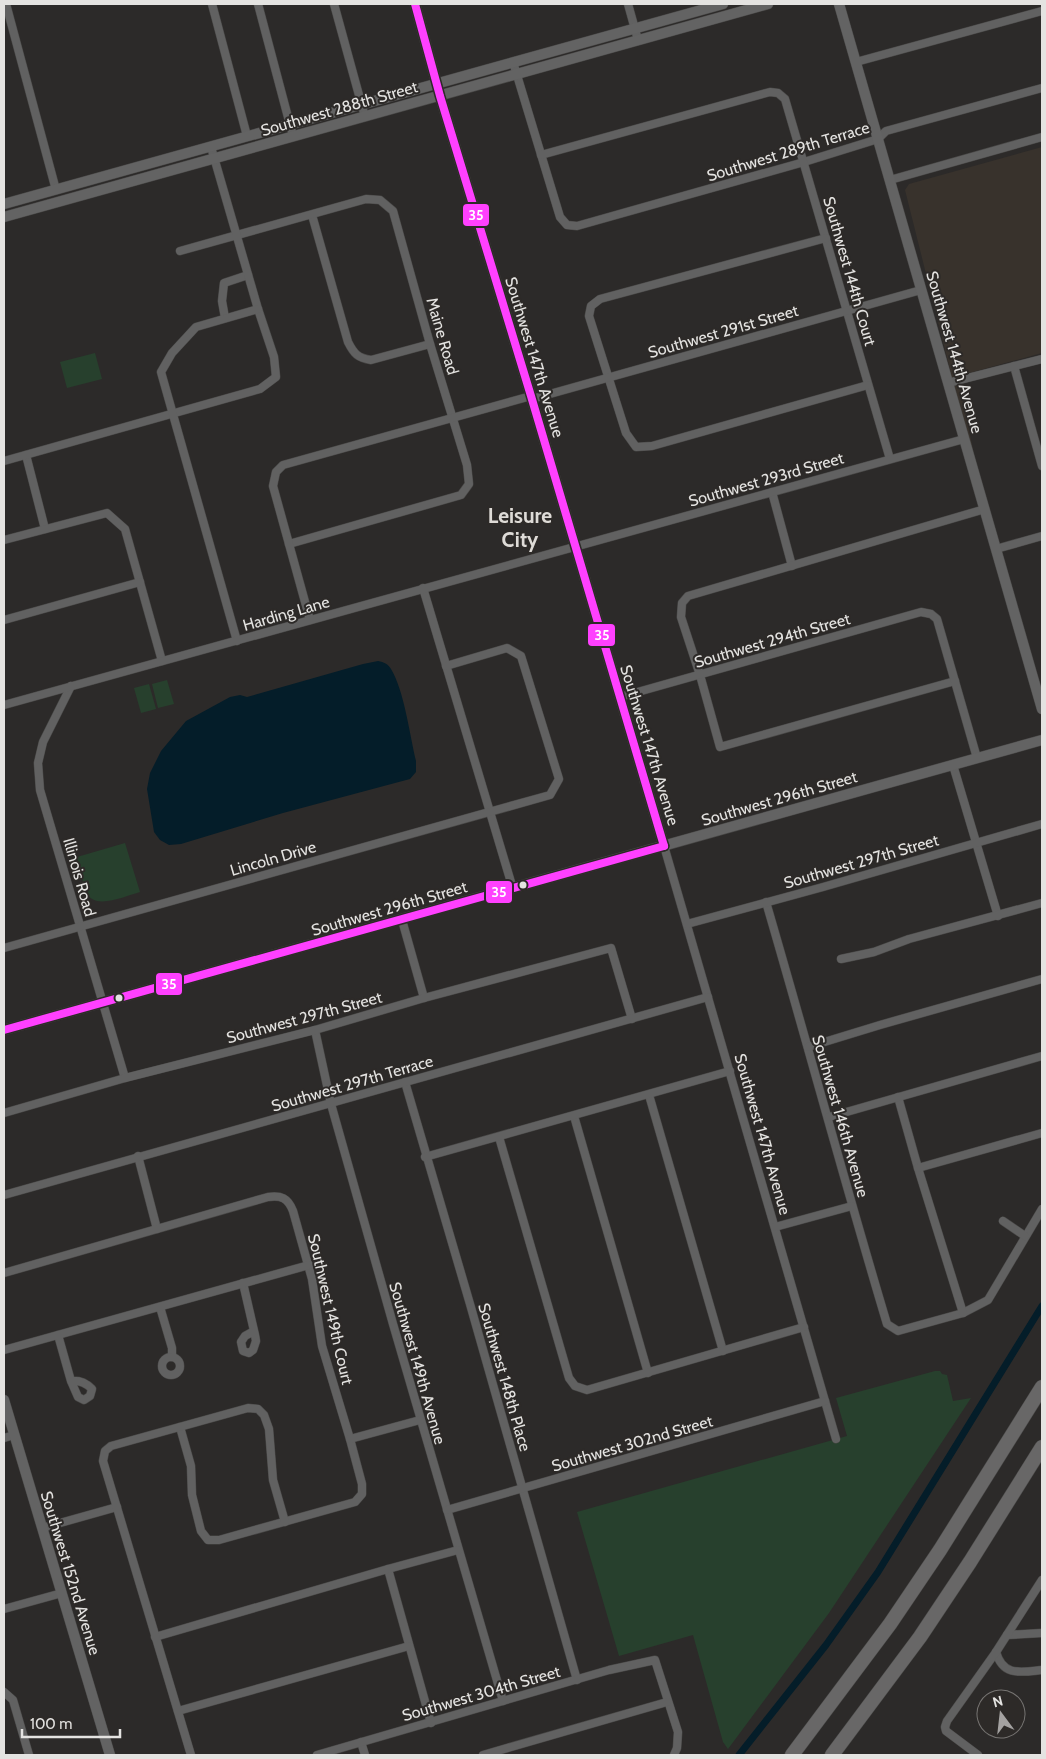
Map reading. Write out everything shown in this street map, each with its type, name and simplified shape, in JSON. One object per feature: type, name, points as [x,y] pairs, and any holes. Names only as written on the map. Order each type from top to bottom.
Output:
[{"type":"highway","points":[[792,1755],[890,1624],[940,1550],[1042,1387]]},
{"type":"highway","points":[[832,1755],[926,1628],[1042,1447]]},
{"type":"street","points":[[6,4],[56,190]]},
{"type":"street","points":[[212,4],[247,136]]},
{"type":"street","points":[[258,4],[293,136]]},
{"type":"street","points":[[334,4],[364,117]]},
{"type":"street","name":"Southwest 147th Avenue","points":[[415,4],[436,84],[532,398],[836,1439]]},
{"type":"street","points":[[628,4],[638,40]]},
{"type":"street","name":"Southwest 288th Street","points":[[4,204],[724,4]]},
{"type":"street","name":"Southwest 288th Street","points":[[4,217],[768,4]]},
{"type":"street","name":"Southwest 144th Avenue","points":[[839,4],[1042,708]]},
{"type":"street","points":[[856,62],[1042,10]]},
{"type":"street","points":[[513,62],[541,155]]},
{"type":"street","name":"Southwest 289th Terrace","points":[[541,155],[560,217],[567,225],[577,226],[804,162],[878,139],[886,131],[1042,88]]},
{"type":"street","name":"Southwest 144th Court","points":[[541,155],[770,92],[778,94],[785,99],[890,459]]},
{"type":"street","points":[[890,180],[1042,137]]},
{"type":"street","points":[[4,461],[260,389],[268,385],[276,377],[274,357],[211,147]]},
{"type":"street","name":"Maine Road","points":[[288,544],[461,495],[469,484],[467,465],[430,344],[393,211],[380,200],[366,199],[312,215]]},
{"type":"street","points":[[180,250],[312,215],[348,342],[354,353],[360,359],[371,360],[430,344]]},
{"type":"street","points":[[826,238],[600,299],[591,306],[589,316],[626,433],[636,446],[652,446],[868,385]]},
{"type":"street","points":[[225,318],[222,302],[224,283],[248,275]]},
{"type":"street","name":"Southwest 291st Street","points":[[288,544],[273,486],[276,472],[283,465],[608,378],[921,290]]},
{"type":"street","points":[[237,641],[161,372],[172,353],[196,327],[258,308]]},
{"type":"street","points":[[948,383],[1042,359]]},
{"type":"street","points":[[1014,366],[1042,466]]},
{"type":"street","name":"Southwest 293rd Street","points":[[575,546],[964,438]]},
{"type":"street","points":[[26,455],[45,528]]},
{"type":"street","points":[[772,492],[792,566]]},
{"type":"street","points":[[977,758],[955,681],[720,747],[700,675],[681,618],[682,603],[688,596],[985,509]]},
{"type":"street","points":[[4,540],[107,513],[125,529],[162,661]]},
{"type":"street","points":[[996,549],[1042,536]]},
{"type":"street","points":[[288,544],[310,620]]},
{"type":"street","name":"Harding Lane","points":[[4,705],[575,546]]},
{"type":"street","points":[[4,620],[140,582]]},
{"type":"street","points":[[423,588],[513,889]]},
{"type":"street","name":"Southwest 294th Street","points":[[620,697],[921,612],[931,614],[937,620],[955,681]]},
{"type":"street","name":"Lincoln Drive","points":[[4,945],[80,926],[550,795],[559,780],[521,656],[507,648],[446,666]]},
{"type":"street","name":"Illinois Road","points":[[71,686],[42,742],[38,763],[40,790],[125,1078]]},
{"type":"street","name":"Southwest 296th Street","points":[[4,1030],[1042,740]]},
{"type":"street","points":[[954,765],[998,916]]},
{"type":"street","name":"Southwest 297th Street","points":[[687,924],[1042,824]]},
{"type":"street","name":"Southwest 146th Avenue","points":[[766,902],[887,1324],[898,1331],[963,1313]]},
{"type":"street","points":[[841,959],[874,952],[909,939],[1042,903]]},
{"type":"street","points":[[402,920],[424,998]]},
{"type":"street","name":"Southwest 297th Street","points":[[4,1113],[125,1078],[315,1030],[424,998],[611,948],[632,1019]]},
{"type":"street","points":[[808,1047],[1042,979]]},
{"type":"street","name":"Southwest 297th Terrace","points":[[4,1195],[708,996]]},
{"type":"street","name":"Southwest 149th Avenue","points":[[315,1030],[331,1104],[420,1420],[504,1701]]},
{"type":"street","points":[[829,1117],[1042,1056]]},
{"type":"street","points":[[426,1157],[730,1071]]},
{"type":"street","name":"Southwest 148th Place","points":[[405,1082],[577,1680]]},
{"type":"street","points":[[648,1095],[723,1351]]},
{"type":"street","points":[[898,1097],[963,1313],[988,1300],[1042,1209]]},
{"type":"street","points":[[574,1116],[648,1373]]},
{"type":"street","points":[[918,1168],[1042,1133]]},
{"type":"street","points":[[499,1137],[569,1378],[575,1386],[587,1390],[804,1326]]},
{"type":"street","points":[[4,1273],[157,1229],[138,1156]]},
{"type":"street","name":"Southwest 149th Court","points":[[157,1229],[276,1196],[282,1197],[290,1204],[314,1291],[322,1346],[350,1439],[362,1484],[362,1494],[355,1502],[285,1522]]},
{"type":"street","points":[[775,1226],[852,1206]]},
{"type":"street","points":[[1003,1221],[1025,1236]]},
{"type":"street","points":[[4,1350],[308,1265]]},
{"type":"street","points":[[243,1283],[254,1331]]},
{"type":"street","points":[[160,1307],[172,1348],[172,1357]]},
{"type":"street","points":[[58,1335],[71,1381]]},
{"type":"street","name":"Southwest 152nd Avenue","points":[[4,1400],[9,1436],[42,1528],[110,1755]]},
{"type":"street","name":"Southwest 302nd Street","points":[[447,1510],[522,1490],[825,1401]]},
{"type":"street","points":[[180,1427],[191,1466],[192,1495],[200,1531],[208,1540],[219,1540],[285,1522],[273,1480],[269,1429],[264,1415],[258,1409],[248,1408],[111,1446],[105,1451],[103,1461],[190,1755]]},
{"type":"street","points":[[350,1439],[420,1420]]},
{"type":"street","points":[[42,1528],[117,1507]]},
{"type":"street","points":[[155,1637],[458,1550]]},
{"type":"street","points":[[388,1569],[431,1723]]},
{"type":"street","points":[[978,1755],[946,1731],[947,1721],[996,1652],[1042,1580]]},
{"type":"street","points":[[4,1609],[62,1592]]},
{"type":"street","points":[[1007,1635],[1042,1633]]},
{"type":"street","points":[[178,1711],[409,1646]]},
{"type":"street","points":[[996,1652],[999,1661],[1012,1672],[1042,1670]]},
{"type":"street","name":"Southwest 304th Street","points":[[316,1755],[577,1680],[655,1660],[668,1702]]},
{"type":"street","points":[[4,1693],[12,1700],[29,1755]]},
{"type":"street","points":[[488,1755],[668,1702],[678,1732],[676,1752]]},
{"type":"street","points":[[361,1742],[365,1755]]},
{"type":"shaded area","points":[[1042,147],[1042,353],[958,375],[985,509],[905,190],[909,184]]},
{"type":"green space","points":[[95,353],[102,379],[67,388],[60,362]]},
{"type":"green space","points":[[167,680],[174,704],[158,708],[152,684]]},
{"type":"green space","points":[[149,684],[156,709],[141,713],[134,688]]},
{"type":"green space","points":[[125,843],[140,892],[110,901],[96,901],[90,898],[86,892],[77,857]]},
{"type":"green space","points":[[940,1371],[942,1374],[947,1375],[953,1401],[971,1398],[829,1613],[728,1749],[723,1742],[693,1635],[619,1656],[577,1512],[847,1436],[836,1398]]},
{"type":"water","points":[[378,661],[389,666],[400,689],[416,761],[416,772],[410,779],[283,813],[181,844],[169,845],[160,840],[154,832],[147,789],[150,773],[161,751],[186,721],[230,697],[240,695],[247,697]]},
{"type":"waterway","points":[[739,1755],[826,1645],[878,1572],[1042,1306]]},
{"type":"transit line","name":"35","points":[[415,4],[440,96],[664,846]]},
{"type":"transit line","name":"35","points":[[4,1030],[664,846]]},
{"type":"district","name":"Leisure City","points":[[520,528]]}]
